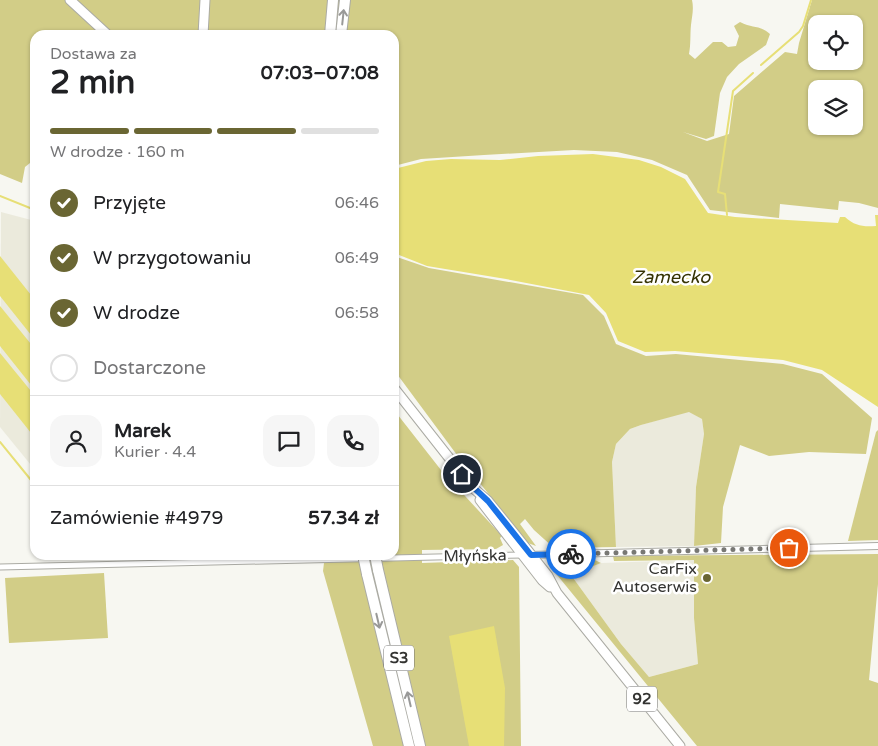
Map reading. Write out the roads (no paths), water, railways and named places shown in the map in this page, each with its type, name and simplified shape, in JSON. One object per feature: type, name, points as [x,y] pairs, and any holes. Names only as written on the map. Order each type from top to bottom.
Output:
[{"type":"highway","points":[[330,30],[333,0]]},
{"type":"highway","points":[[342,30],[345,0]]},
{"type":"highway","name":"S3","points":[[364,560],[409,746]]},
{"type":"highway","name":"S3","points":[[376,560],[420,746]]},
{"type":"main road","points":[[70,0],[103,30]]},
{"type":"main road","points":[[203,30],[205,0]]},
{"type":"main road","name":"92","points":[[399,394],[472,486],[488,501],[527,555],[548,576],[557,593],[680,746]]},
{"type":"street","name":"Młyńska","points":[[399,558],[878,546]]},
{"type":"street","name":"Młyńska","points":[[0,567],[283,560]]},
{"type":"water","name":"Zamecko","points":[[593,154],[639,160],[661,167],[685,179],[708,213],[735,217],[838,223],[840,217],[845,217],[856,224],[867,226],[876,226],[875,215],[878,215],[878,407],[822,370],[783,360],[675,351],[645,352],[618,341],[606,313],[589,295],[427,266],[399,255],[399,168],[426,161],[451,159],[500,160],[538,156]]},
{"type":"water","points":[[0,256],[30,294],[30,334],[0,296]]},
{"type":"water","points":[[0,306],[30,343],[30,384],[0,346]]},
{"type":"water","points":[[0,353],[30,390],[30,432],[0,394]]},
{"type":"water","points":[[494,626],[505,688],[504,746],[469,746],[449,636]]},
{"type":"waterway","points":[[761,65],[799,32],[803,26],[811,0]]},
{"type":"waterway","points":[[727,215],[725,194],[718,192],[733,91],[753,73]]},
{"type":"waterway","points":[[0,196],[30,208]]},
{"type":"waterway","points":[[0,442],[30,479]]},
{"type":"place","name":"CarFix Autoserwis","points":[[707,578]]}]
